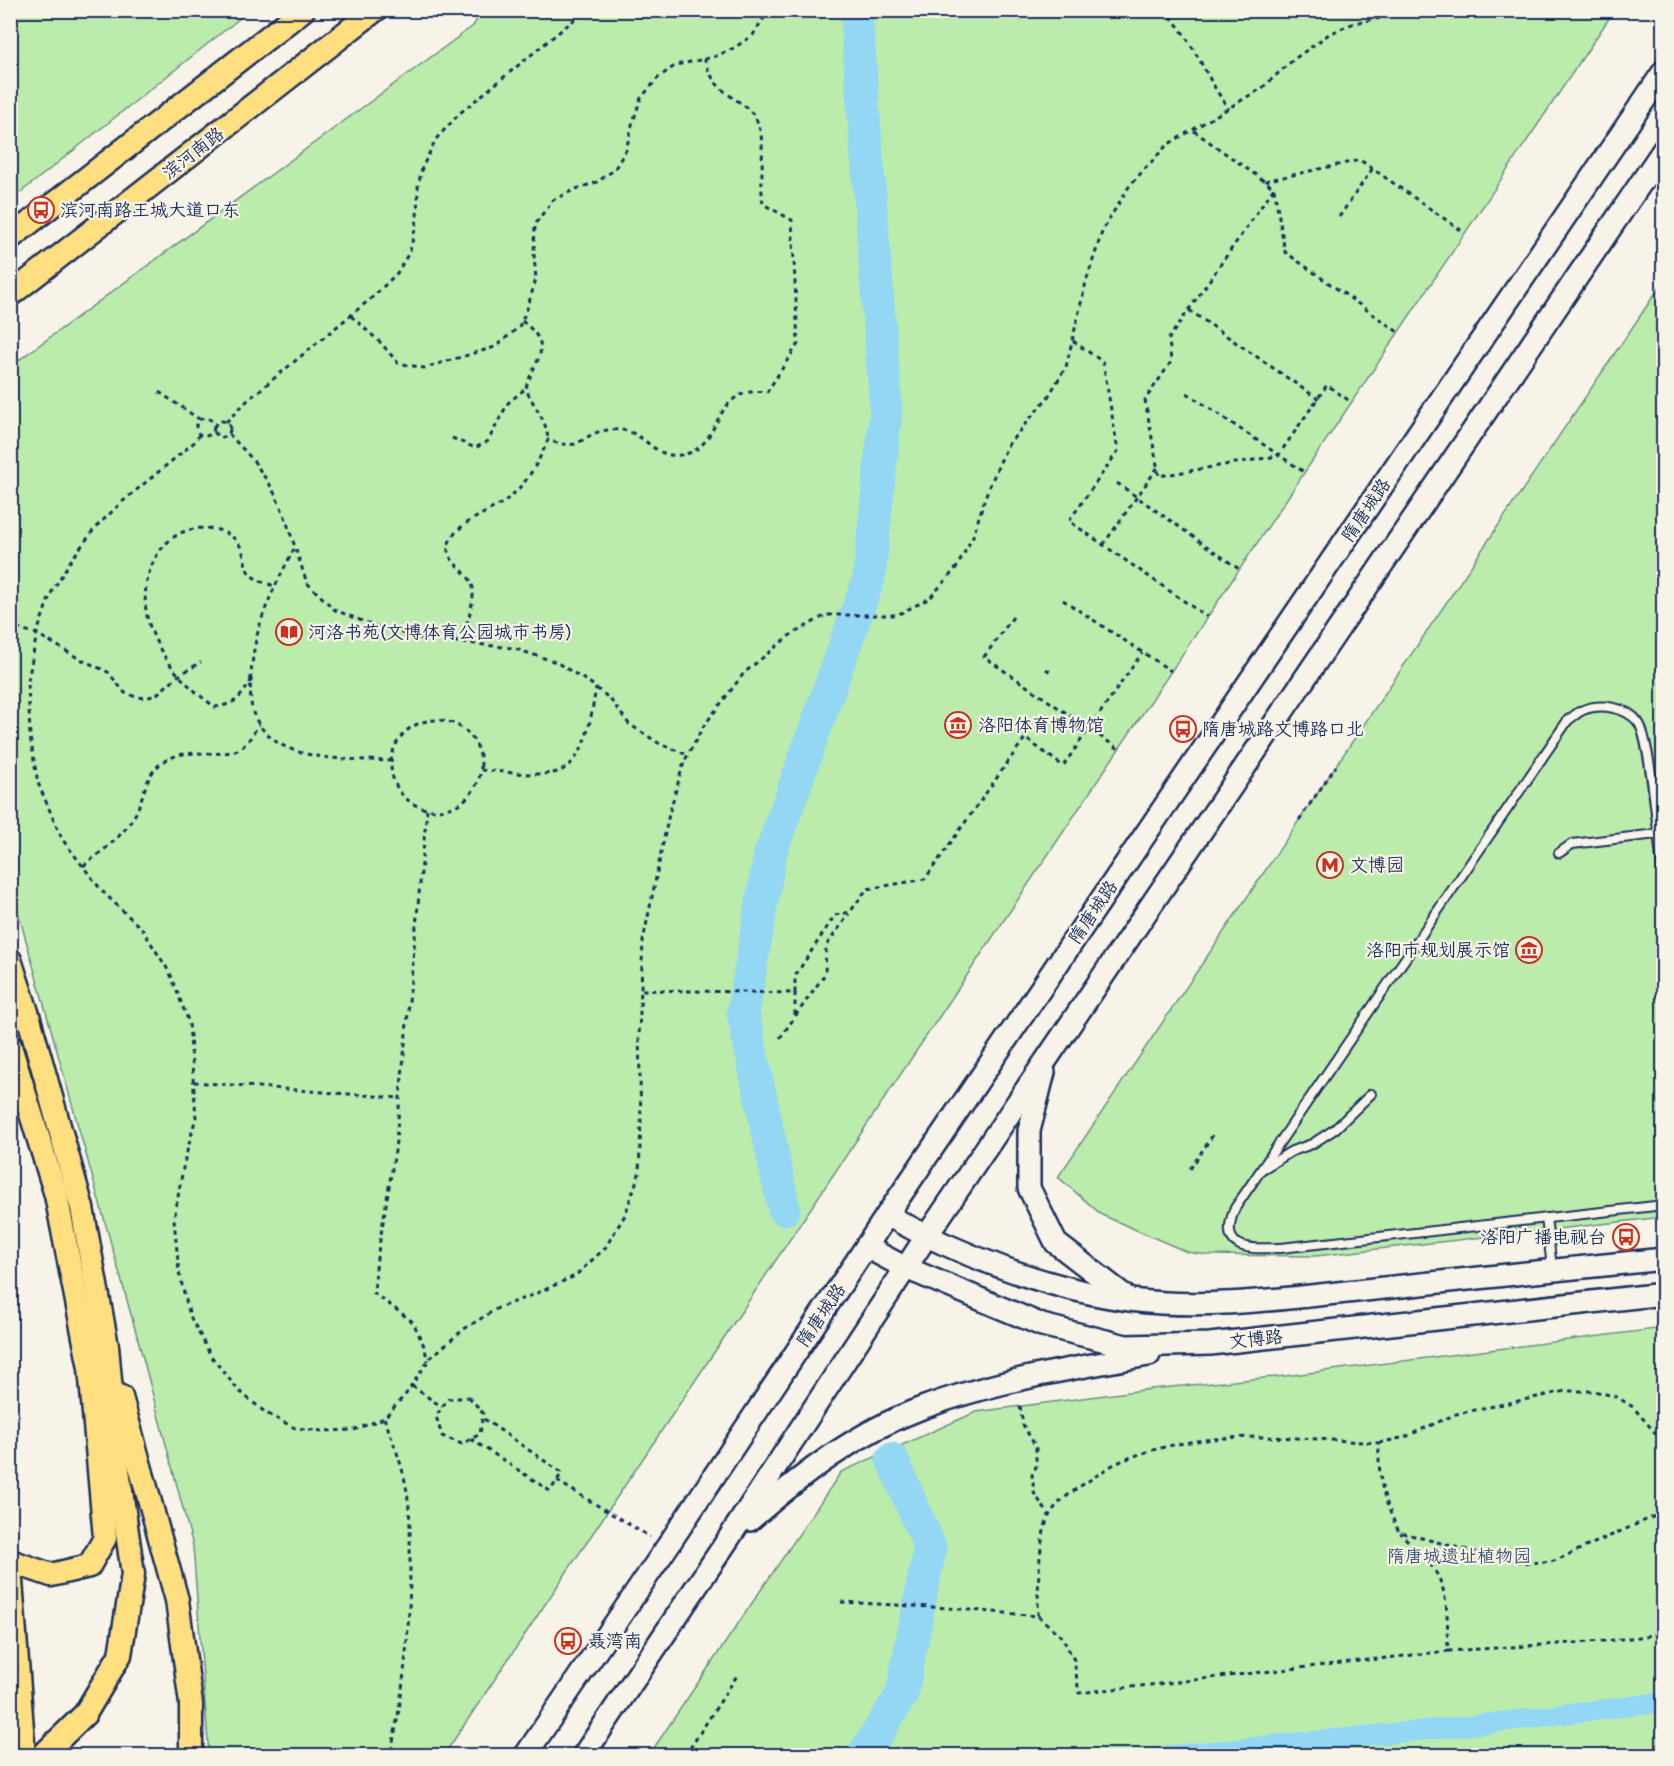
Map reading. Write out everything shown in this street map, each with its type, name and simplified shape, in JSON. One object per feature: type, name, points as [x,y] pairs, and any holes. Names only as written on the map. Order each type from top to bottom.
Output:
[{"type":"main road","points":[[10,238],[303,10]]},
{"type":"main road","name":"滨河南路","points":[[10,295],[375,10]]},
{"type":"main road","name":"隋唐城路","points":[[525,1755],[667,1547],[887,1215],[1664,71]]},
{"type":"main road","points":[[583,1755],[729,1538],[926,1237],[1664,148]]},
{"type":"main road","points":[[10,960],[28,1015],[82,1208],[107,1346],[177,1600],[191,1704],[191,1755]]},
{"type":"main road","points":[[10,1046],[56,1195],[90,1368],[105,1538],[89,1566],[51,1575],[10,1562]]},
{"type":"main road","points":[[1047,1059],[1029,1131],[1029,1188],[1056,1244],[1130,1300]]},
{"type":"main road","points":[[887,1215],[926,1237],[1045,1282],[1130,1300],[1206,1304],[1664,1259]]},
{"type":"main road","name":"文博路","points":[[866,1247],[906,1268],[1042,1325],[1126,1346],[1210,1344],[1664,1294]]},
{"type":"main road","points":[[729,1538],[792,1482],[856,1439],[921,1408],[1004,1384],[1097,1364],[1210,1344]]},
{"type":"main road","points":[[42,1755],[85,1714],[120,1654],[133,1574],[118,1470],[107,1346]]},
{"type":"main road","points":[[10,1567],[24,1755]]},
{"type":"lane","points":[[1664,885],[1646,745],[1639,723],[1624,710],[1602,707],[1584,710],[1568,720],[1234,1208],[1228,1223],[1228,1234],[1235,1242],[1250,1249],[1281,1248],[1664,1205]]},
{"type":"lane","points":[[1559,854],[1572,844],[1657,834]]},
{"type":"lane","points":[[1260,1171],[1292,1151],[1312,1143],[1335,1129],[1371,1094]]},
{"type":"lane","points":[[1546,1218],[1552,1270]]},
{"type":"path","points":[[10,14],[15,10]]},
{"type":"path","points":[[199,434],[208,435],[219,422],[226,422],[249,399],[351,316],[397,273],[410,251],[417,220],[418,188],[422,168],[435,139],[460,113],[586,10]]},
{"type":"path","points":[[620,10],[636,14],[651,10]]},
{"type":"path","points":[[351,316],[380,342],[398,363],[424,368],[495,347],[519,327],[527,309],[536,279],[534,255],[536,224],[553,200],[597,182],[614,170],[626,150],[641,98],[659,77],[676,65],[714,57],[734,48],[753,35],[770,10]]},
{"type":"path","points":[[1164,10],[1179,24],[1214,90],[1229,109]]},
{"type":"path","points":[[229,434],[225,437],[219,436],[215,433],[211,420],[206,417],[199,419],[195,426],[199,434],[197,440],[94,528],[69,563],[50,596],[37,634],[28,681],[30,737],[38,783],[62,839],[102,891],[142,929],[170,973],[189,1023],[196,1117],[184,1163],[174,1218],[179,1272],[190,1316],[211,1356],[238,1390],[266,1413],[295,1428],[322,1431],[354,1430],[384,1418],[406,1394],[428,1361],[464,1329],[498,1308],[574,1276],[605,1248],[625,1215],[639,1174],[641,1121],[639,1035],[643,941],[669,814],[688,755],[703,727],[744,673],[789,636],[826,615],[897,615],[930,598],[957,567],[973,536],[987,492],[1007,446],[1048,397],[1066,367],[1086,282],[1103,228],[1130,185],[1167,146],[1262,88],[1293,60],[1329,34],[1354,23],[1397,15],[1410,10]]},
{"type":"path","points":[[548,440],[561,445],[575,444],[595,433],[613,429],[625,430],[637,435],[660,452],[675,455],[691,453],[702,444],[717,418],[740,394],[751,390],[766,392],[798,344],[792,220],[764,204],[761,193],[761,138],[757,120],[747,108],[720,88],[704,58]]},
{"type":"path","points":[[1194,130],[1274,188],[1285,252],[1398,332]]},
{"type":"path","points":[[1265,181],[1360,160],[1465,232]]},
{"type":"path","points":[[1339,217],[1372,168]]},
{"type":"path","points":[[1274,188],[1169,338],[1171,362],[1145,400],[1159,476],[1278,455],[1327,385],[1351,402]]},
{"type":"path","points":[[1189,310],[1318,399]]},
{"type":"path","points":[[452,438],[475,448],[488,441],[508,404],[526,388],[541,351],[538,338],[522,321]]},
{"type":"path","points":[[1073,341],[1103,362],[1118,451],[1069,521],[1207,617]]},
{"type":"path","points":[[462,642],[474,597],[474,586],[468,575],[449,556],[447,545],[455,533],[468,522],[506,500],[521,486],[536,466],[548,440],[548,430],[526,388]]},
{"type":"path","points":[[159,392],[199,419]]},
{"type":"path","points":[[1187,393],[1304,472]]},
{"type":"path","points":[[226,422],[230,426],[229,434],[253,460],[272,488],[284,514],[294,549],[308,583],[335,610],[388,630],[422,638],[513,648],[556,662],[610,699],[629,724],[660,744],[688,755]]},
{"type":"path","points":[[1103,545],[1158,467]]},
{"type":"path","points":[[1117,483],[1239,569]]},
{"type":"path","points":[[252,679],[242,695],[230,705],[215,706],[178,676],[162,655],[149,625],[146,592],[150,570],[159,549],[172,536],[194,529],[211,528],[226,532],[236,539],[243,551],[247,570],[259,582],[275,586]]},
{"type":"path","points":[[294,549],[275,586],[258,630],[252,679],[253,714],[263,730],[284,747],[314,755],[390,761]]},
{"type":"path","points":[[1064,600],[1171,671]]},
{"type":"path","points":[[1013,617],[984,657],[1119,749]]},
{"type":"path","points":[[10,622],[15,627],[37,634],[96,668],[108,672],[125,693],[136,697],[147,698],[157,694],[178,676],[201,662]]},
{"type":"path","points":[[780,1038],[825,974],[826,946],[867,889],[925,879],[1025,738],[1064,766],[1142,652]]},
{"type":"path","points":[[1046,669],[1052,673]]},
{"type":"path","points":[[481,770],[538,774],[560,771],[574,760],[583,744],[596,688]]},
{"type":"path","points":[[437,719],[463,728],[473,739],[479,752],[481,770],[472,792],[462,802],[450,808],[434,811],[418,807],[405,799],[395,786],[390,771],[390,761],[396,741],[407,729],[421,721],[437,719]]},
{"type":"path","points":[[83,866],[120,837],[134,817],[148,780],[162,762],[193,752],[236,751],[249,741],[259,724]]},
{"type":"path","points":[[1299,820],[1336,766]]},
{"type":"path","points":[[427,809],[395,1151],[377,1258],[374,1293],[412,1322],[424,1346],[428,1361]]},
{"type":"path","points":[[795,1018],[795,976],[835,915],[850,912]]},
{"type":"path","points":[[641,990],[795,993]]},
{"type":"path","points":[[194,1082],[400,1098]]},
{"type":"path","points":[[1190,1169],[1215,1132]]},
{"type":"path","points":[[412,1386],[442,1407]]},
{"type":"path","points":[[1038,1616],[1041,1550],[1049,1515],[1073,1491],[1116,1464],[1167,1446],[1214,1438],[1265,1436],[1379,1443],[1405,1437],[1456,1414],[1566,1391],[1594,1391],[1617,1398],[1633,1407],[1664,1443]]},
{"type":"path","points":[[469,1397],[483,1413],[484,1419],[480,1434],[462,1444],[442,1436],[436,1416],[448,1399],[469,1397]]},
{"type":"path","points":[[1020,1406],[1023,1425],[1036,1447],[1036,1467],[1032,1475],[1034,1493],[1049,1515]]},
{"type":"path","points":[[384,1418],[396,1449],[407,1491],[410,1529],[410,1610],[390,1755]]},
{"type":"path","points":[[471,1438],[550,1491],[557,1481],[561,1473],[484,1419]]},
{"type":"path","points":[[1379,1443],[1378,1465],[1384,1499],[1399,1532],[1434,1569],[1441,1584],[1447,1606],[1448,1652]]},
{"type":"path","points":[[557,1481],[667,1547]]},
{"type":"path","points":[[1399,1532],[1490,1556],[1528,1563],[1554,1561],[1664,1512]]},
{"type":"path","points":[[840,1602],[1038,1616],[1062,1637],[1074,1660],[1080,1692],[1448,1652],[1605,1641],[1647,1636],[1664,1631]]},
{"type":"path","points":[[685,1755],[738,1674]]},
{"type":"green space","points":[[11,10],[249,10],[249,11],[11,200]]},
{"type":"green space","points":[[482,11],[1614,11],[444,1755],[209,1755],[193,1546],[139,1343],[11,887],[11,366],[473,26]]},
{"type":"green space","points":[[1663,282],[1663,1217],[1316,1256],[1207,1255],[1187,1252],[1102,1215],[1058,1177]]},
{"type":"green space","name":"隋唐城遗址植物园","points":[[1663,1328],[1663,1755],[649,1755],[841,1472],[976,1412]]},
{"type":"waterway","points":[[784,1209],[743,1013],[770,855],[869,578],[886,409],[856,10]]},
{"type":"waterway","points":[[863,1756],[902,1694],[930,1547],[892,1459]]},
{"type":"waterway","points":[[1163,1756],[1466,1726],[1664,1702]]},
{"type":"place","name":"滨河南路王城大道口东","points":[[41,210]]},
{"type":"place","name":"河洛书苑(文博体育公园城市书房)","points":[[289,632]]},
{"type":"place","name":"洛阳体育博物馆","points":[[958,725]]},
{"type":"place","name":"隋唐城路文博路口北","points":[[1183,729]]},
{"type":"place","name":"文博园","points":[[1330,865]]},
{"type":"place","name":"洛阳市规划展示馆","points":[[1529,950]]},
{"type":"place","name":"洛阳广播电视台","points":[[1626,1237]]},
{"type":"place","name":"聂湾南","points":[[568,1641]]}]
